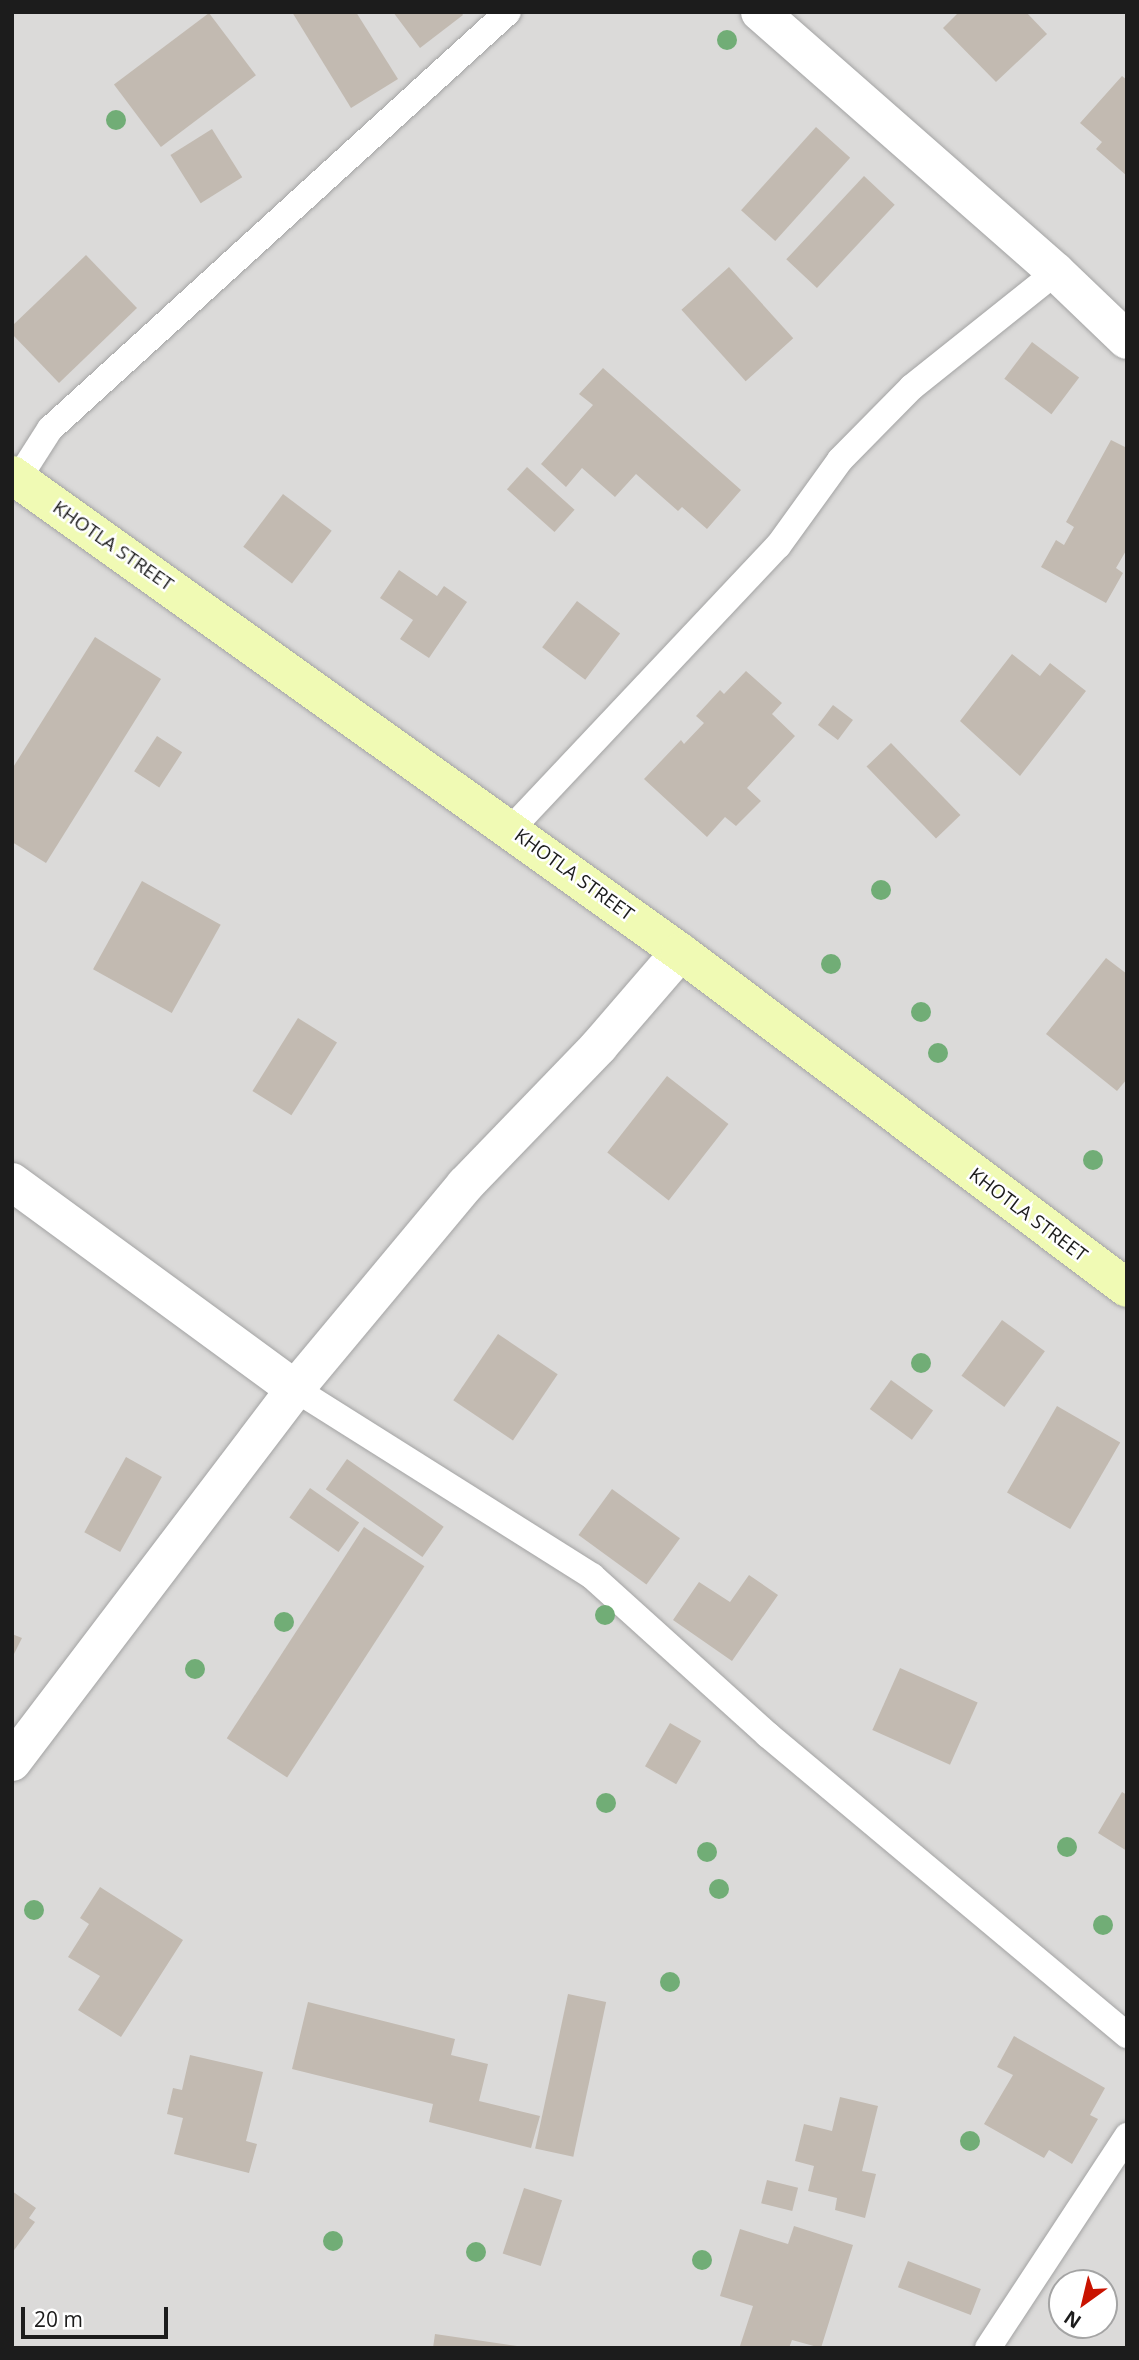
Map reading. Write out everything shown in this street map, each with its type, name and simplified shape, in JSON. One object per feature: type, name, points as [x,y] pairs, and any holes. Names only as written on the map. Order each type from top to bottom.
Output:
[{"type":"street","points":[[760,12],[1056,272],[1127,340]]},
{"type":"street","name":"KHOTLA STREET","points":[[15,477],[680,952],[1127,1288]]},
{"type":"street","points":[[12,1762],[295,1389],[465,1185],[599,1046],[680,952]]},
{"type":"street","points":[[12,1182],[295,1389]]},
{"type":"lane","points":[[15,477],[50,429],[508,12]]},
{"type":"lane","points":[[511,829],[778,546],[840,460],[912,387],[1056,272]]},
{"type":"lane","points":[[295,1389],[592,1576],[778,1744],[1127,2035]]},
{"type":"lane","points":[[988,2348],[1127,2136]]},
{"type":"shaded area","points":[[12,12],[1127,12],[1127,2348],[12,2348]]},
{"type":"building","points":[[292,12],[356,12],[398,79],[351,108]]},
{"type":"building","points":[[393,12],[461,12],[463,15],[420,48]]},
{"type":"building","points":[[959,12],[1026,12],[1047,34],[996,82],[943,28]]},
{"type":"building","points":[[209,13],[256,75],[161,147],[114,85]]},
{"type":"building","points":[[1122,76],[1127,80],[1127,176],[1096,149],[1102,142],[1080,123]]},
{"type":"building","points":[[816,127],[850,158],[775,241],[741,210]]},
{"type":"building","points":[[212,129],[242,177],[201,203],[170,155]]},
{"type":"building","points":[[864,176],[895,205],[817,288],[786,259]]},
{"type":"building","points":[[86,255],[137,308],[59,383],[12,334],[12,326]]},
{"type":"building","points":[[729,267],[793,338],[746,381],[681,310]]},
{"type":"building","points":[[1032,342],[1079,378],[1051,414],[1004,379]]},
{"type":"building","points":[[603,368],[741,490],[707,529],[682,507],[678,511],[636,474],[615,497],[582,468],[566,487],[541,464],[593,405],[579,394]]},
{"type":"building","points":[[1111,440],[1127,448],[1127,549],[1116,568],[1123,573],[1106,603],[1041,567],[1056,540],[1064,545],[1074,527],[1066,522]]},
{"type":"building","points":[[527,467],[575,510],[554,532],[507,489]]},
{"type":"building","points":[[283,494],[332,531],[292,583],[243,547]]},
{"type":"building","points":[[399,570],[437,596],[444,586],[467,602],[429,658],[400,639],[413,620],[380,598]]},
{"type":"building","points":[[577,601],[620,633],[585,680],[542,647]]},
{"type":"building","points":[[95,637],[161,679],[46,863],[12,842],[12,769]]},
{"type":"building","points":[[1012,654],[1040,676],[1050,663],[1086,691],[1020,776],[960,721]]},
{"type":"building","points":[[746,671],[782,703],[772,714],[795,736],[747,788],[761,801],[736,826],[725,817],[707,837],[644,779],[681,740],[684,744],[704,723],[696,716],[720,690],[724,694]]},
{"type":"building","points":[[833,705],[853,720],[838,740],[818,725]]},
{"type":"building","points":[[157,736],[182,752],[159,788],[134,771]]},
{"type":"building","points":[[891,743],[960,815],[936,839],[867,767]]},
{"type":"building","points":[[142,881],[221,925],[172,1013],[93,969]]},
{"type":"building","points":[[1106,958],[1127,974],[1127,1079],[1117,1091],[1046,1034]]},
{"type":"building","points":[[298,1018],[337,1042],[291,1115],[252,1091]]},
{"type":"building","points":[[667,1076],[728,1124],[669,1200],[607,1152]]},
{"type":"building","points":[[1002,1320],[1045,1351],[1004,1407],[961,1376]]},
{"type":"building","points":[[498,1334],[558,1374],[513,1441],[453,1400]]},
{"type":"building","points":[[891,1380],[933,1411],[912,1440],[870,1409]]},
{"type":"building","points":[[1057,1406],[1120,1442],[1070,1529],[1007,1493]]},
{"type":"building","points":[[126,1457],[162,1477],[120,1552],[84,1532]]},
{"type":"building","points":[[347,1459],[444,1527],[422,1557],[326,1489]]},
{"type":"building","points":[[310,1488],[359,1522],[339,1552],[289,1517]]},
{"type":"building","points":[[612,1489],[680,1538],[646,1584],[578,1535]]},
{"type":"building","points":[[364,1527],[424,1566],[287,1778],[227,1738]]},
{"type":"building","points":[[749,1575],[778,1595],[732,1661],[673,1620],[699,1582],[730,1602]]},
{"type":"building","points":[[12,1634],[22,1638],[12,1658]]},
{"type":"building","points":[[900,1668],[978,1703],[950,1765],[872,1730]]},
{"type":"building","points":[[670,1723],[701,1741],[676,1784],[645,1766]]},
{"type":"building","points":[[1122,1792],[1127,1795],[1127,1851],[1098,1833]]},
{"type":"building","points":[[100,1887],[183,1940],[121,2037],[78,2010],[100,1976],[68,1957],[89,1924],[80,1918]]},
{"type":"building","points":[[568,1994],[606,2002],[573,2157],[535,2149]]},
{"type":"building","points":[[308,2002],[455,2039],[451,2055],[488,2064],[479,2101],[540,2116],[531,2148],[429,2122],[433,2104],[292,2069]]},
{"type":"building","points":[[1014,2036],[1105,2088],[1090,2115],[1098,2119],[1072,2164],[1049,2150],[1044,2158],[984,2124],[1013,2075],[997,2067]]},
{"type":"building","points":[[190,2055],[263,2072],[246,2141],[257,2144],[249,2173],[174,2154],[183,2118],[167,2114],[173,2088],[182,2090]]},
{"type":"building","points":[[840,2097],[878,2106],[862,2171],[876,2174],[865,2218],[835,2210],[837,2198],[808,2191],[814,2166],[795,2161],[804,2124],[832,2131]]},
{"type":"building","points":[[767,2180],[798,2188],[792,2211],[761,2203]]},
{"type":"building","points":[[524,2188],[562,2200],[541,2266],[503,2254]]},
{"type":"building","points":[[12,2191],[36,2208],[29,2218],[35,2222],[12,2253]]},
{"type":"building","points":[[794,2226],[853,2245],[821,2348],[792,2340],[789,2348],[740,2346],[753,2306],[720,2296],[740,2229],[788,2244]]},
{"type":"building","points":[[908,2261],[981,2289],[971,2315],[898,2287]]},
{"type":"building","points":[[435,2334],[517,2346],[433,2348]]}]
